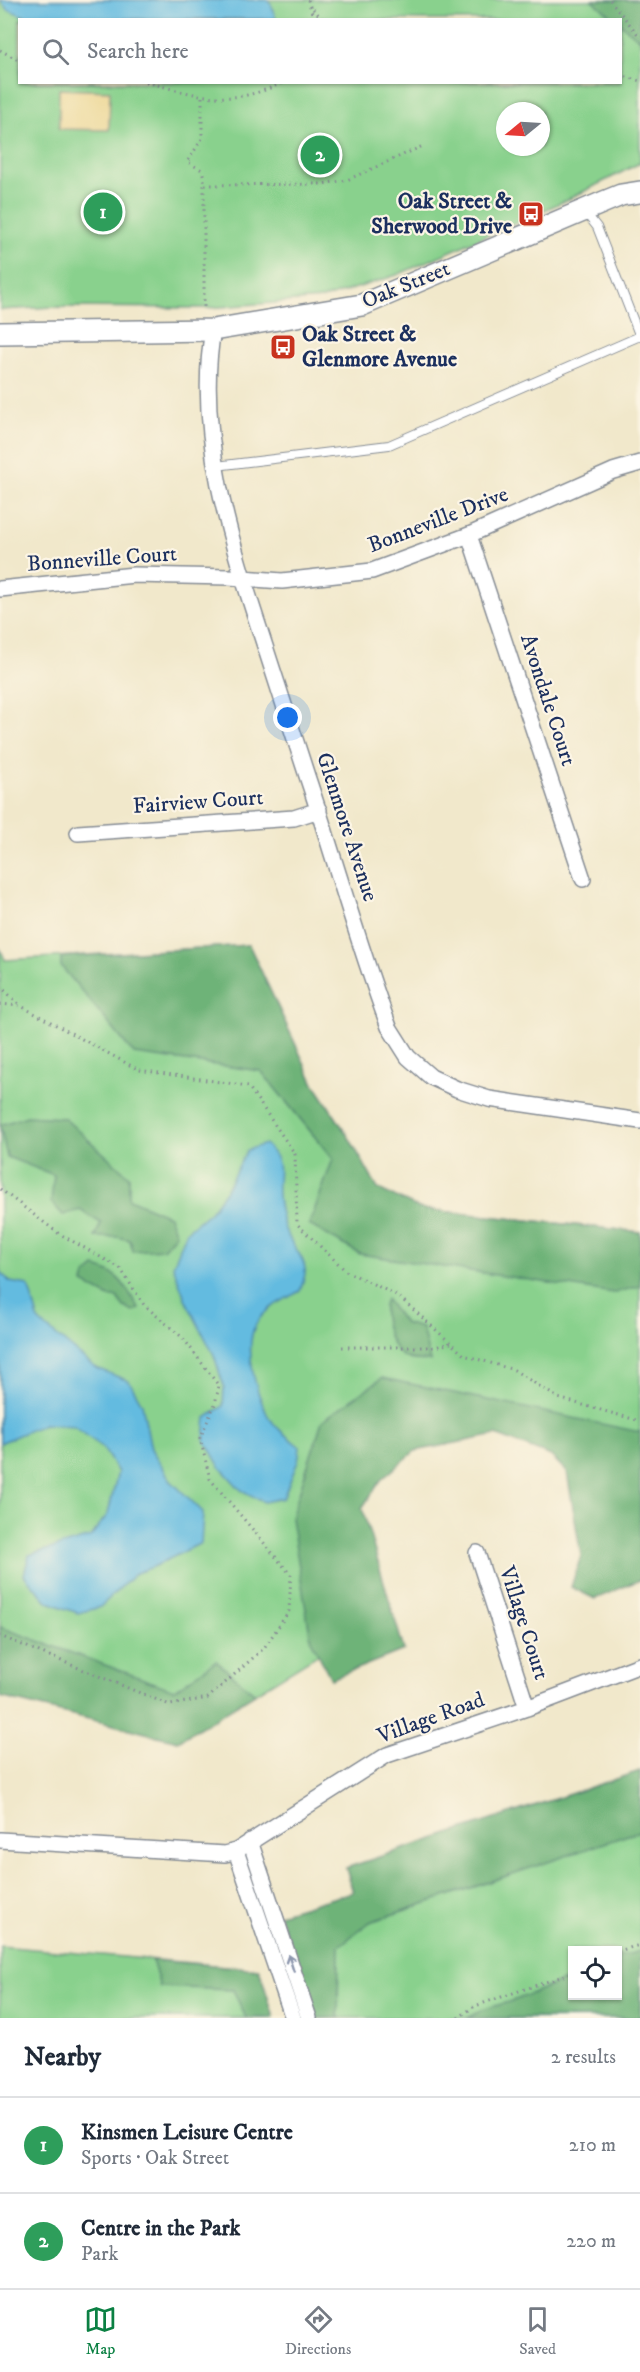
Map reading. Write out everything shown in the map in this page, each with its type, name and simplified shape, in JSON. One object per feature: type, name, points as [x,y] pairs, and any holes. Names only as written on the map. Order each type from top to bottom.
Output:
[{"type":"street","name":"Oak Street","points":[[0,333],[213,330],[362,305],[630,194],[640,176]]},
{"type":"street","name":"Glenmore Avenue","points":[[213,330],[209,351],[210,419],[216,466],[228,527],[389,1027],[408,1057],[431,1077],[457,1089],[489,1099],[640,1121]]},
{"type":"street","name":"Bonneville Drive","points":[[243,579],[282,581],[372,571],[470,535],[613,471],[640,462]]},
{"type":"street","name":"Avondale Court","points":[[470,535],[583,879]]},
{"type":"street","name":"Bonneville Court","points":[[0,589],[134,575],[243,579]]},
{"type":"street","name":"Fairview Court","points":[[78,832],[294,818],[319,810]]},
{"type":"street","name":"Village Court","points":[[477,1553],[527,1708]]},
{"type":"street","name":"Village Road","points":[[236,1851],[387,1755],[527,1708],[640,1665]]},
{"type":"street","points":[[0,1840],[225,1854],[236,1851],[293,2018]]},
{"type":"street","points":[[250,1841],[309,2018]]},
{"type":"lane","points":[[216,466],[389,445],[640,336],[597,227],[585,211]]},
{"type":"path","points":[[308,0],[314,18]]},
{"type":"path","points":[[610,0],[640,37]]},
{"type":"path","points":[[312,8],[322,18]]},
{"type":"path","points":[[0,50],[18,60]]},
{"type":"path","points":[[622,75],[640,81]]},
{"type":"path","points":[[153,84],[202,97],[232,99],[267,90],[280,84]]},
{"type":"path","points":[[202,97],[202,139],[187,162],[202,170],[205,185],[204,309]]},
{"type":"path","points":[[205,185],[322,184],[347,180],[425,145]]},
{"type":"path","points":[[0,986],[21,1006],[139,1070],[248,1086],[295,1154],[297,1224],[346,1271],[398,1296],[465,1355],[514,1370],[558,1398],[640,1420]]},
{"type":"path","points":[[0,1004],[21,1006]]},
{"type":"path","points":[[0,1189],[58,1233],[120,1268],[144,1305],[183,1338],[219,1386],[215,1404],[200,1438],[210,1479],[291,1575],[289,1611],[264,1648],[208,1698],[170,1705],[0,1636]]},
{"type":"path","points":[[342,1347],[435,1347],[451,1343]]},
{"type":"path","points":[[622,1950],[640,1945]]},
{"type":"path","points":[[458,2018],[474,2006],[568,1975]]},
{"type":"green space","points":[[0,0],[640,0],[640,163],[567,200],[397,275],[322,299],[208,308],[54,307],[0,310]]},
{"type":"green space","points":[[592,0],[640,0],[640,40],[622,25],[622,18],[614,18]]},
{"type":"green space","points":[[249,945],[314,1084],[348,1136],[378,1189],[421,1209],[640,1232],[640,1519],[575,1424],[398,1428],[353,1504],[387,1612],[178,1741],[0,1697],[0,948],[5,960]]},
{"type":"green space","points":[[249,945],[314,1084],[348,1136],[378,1189],[421,1209],[640,1232],[640,1286],[614,1293],[360,1254],[309,1225],[333,1159],[261,1071],[134,1054],[61,966],[61,957]]},
{"type":"green space","points":[[27,1116],[64,1118],[129,1176],[129,1199],[169,1216],[176,1234],[163,1249],[133,1251],[130,1240],[117,1237],[95,1237],[101,1223],[80,1210],[63,1215],[51,1202],[54,1175],[7,1157],[0,1125]]},
{"type":"green space","points":[[95,1267],[117,1277],[139,1309],[133,1312],[124,1307],[117,1297],[109,1297],[83,1283],[85,1276]]},
{"type":"green space","points":[[386,1299],[404,1323],[422,1328],[430,1361],[408,1359],[395,1348],[385,1323]]},
{"type":"green space","points":[[382,1378],[640,1432],[640,1580],[595,1599],[571,1587],[581,1556],[567,1472],[551,1456],[496,1435],[415,1451],[381,1480],[362,1508],[404,1650],[331,1679],[311,1640],[291,1518],[322,1421]]},
{"type":"green space","points":[[0,1627],[174,1690],[216,1661],[255,1694],[178,1741],[0,1697]]},
{"type":"green space","points":[[640,1771],[640,2018],[314,2018],[279,1914],[353,1892],[346,1868]]},
{"type":"green space","points":[[640,1771],[640,1831],[370,1922],[339,1946],[338,2015],[340,2018],[314,2018],[279,1914],[353,1892],[346,1868]]},
{"type":"green space","points":[[0,1946],[259,1969],[274,2018],[0,2018]]},
{"type":"green space","points":[[640,1951],[640,2018],[467,2018],[482,2010],[518,1999],[568,1979],[568,2000],[622,2000],[622,1956]]},
{"type":"green space","points":[[152,1960],[259,1969],[274,2018],[246,2018],[233,1990],[160,1987]]},
{"type":"sand","points":[[59,89],[110,91],[109,130],[59,129]]},
{"type":"water","points":[[0,0],[267,0],[271,4],[276,18],[29,18],[7,9]]},
{"type":"water","points":[[265,1144],[272,1151],[278,1163],[278,1198],[283,1223],[288,1236],[302,1258],[305,1272],[300,1291],[265,1313],[256,1324],[252,1334],[252,1369],[263,1405],[274,1423],[300,1447],[298,1461],[283,1498],[264,1502],[241,1490],[220,1467],[204,1439],[206,1418],[223,1406],[224,1387],[214,1355],[186,1301],[173,1266],[187,1231],[210,1212],[226,1190],[247,1150]]},
{"type":"water","points":[[0,1271],[10,1282],[28,1285],[39,1321],[96,1368],[129,1381],[142,1404],[151,1449],[172,1482],[203,1512],[201,1543],[136,1573],[100,1607],[78,1613],[48,1602],[24,1575],[29,1555],[90,1537],[108,1514],[118,1472],[103,1448],[74,1426],[44,1424],[0,1443]]},
{"type":"place","name":"Centre in the Park","points":[[320,155]]},
{"type":"place","name":"Kinsmen Leisure Centre","points":[[103,212]]},
{"type":"place","name":"Oak Street & Sherwood Drive","points":[[531,214]]},
{"type":"place","name":"Oak Street & Glenmore Avenue","points":[[283,347]]}]
